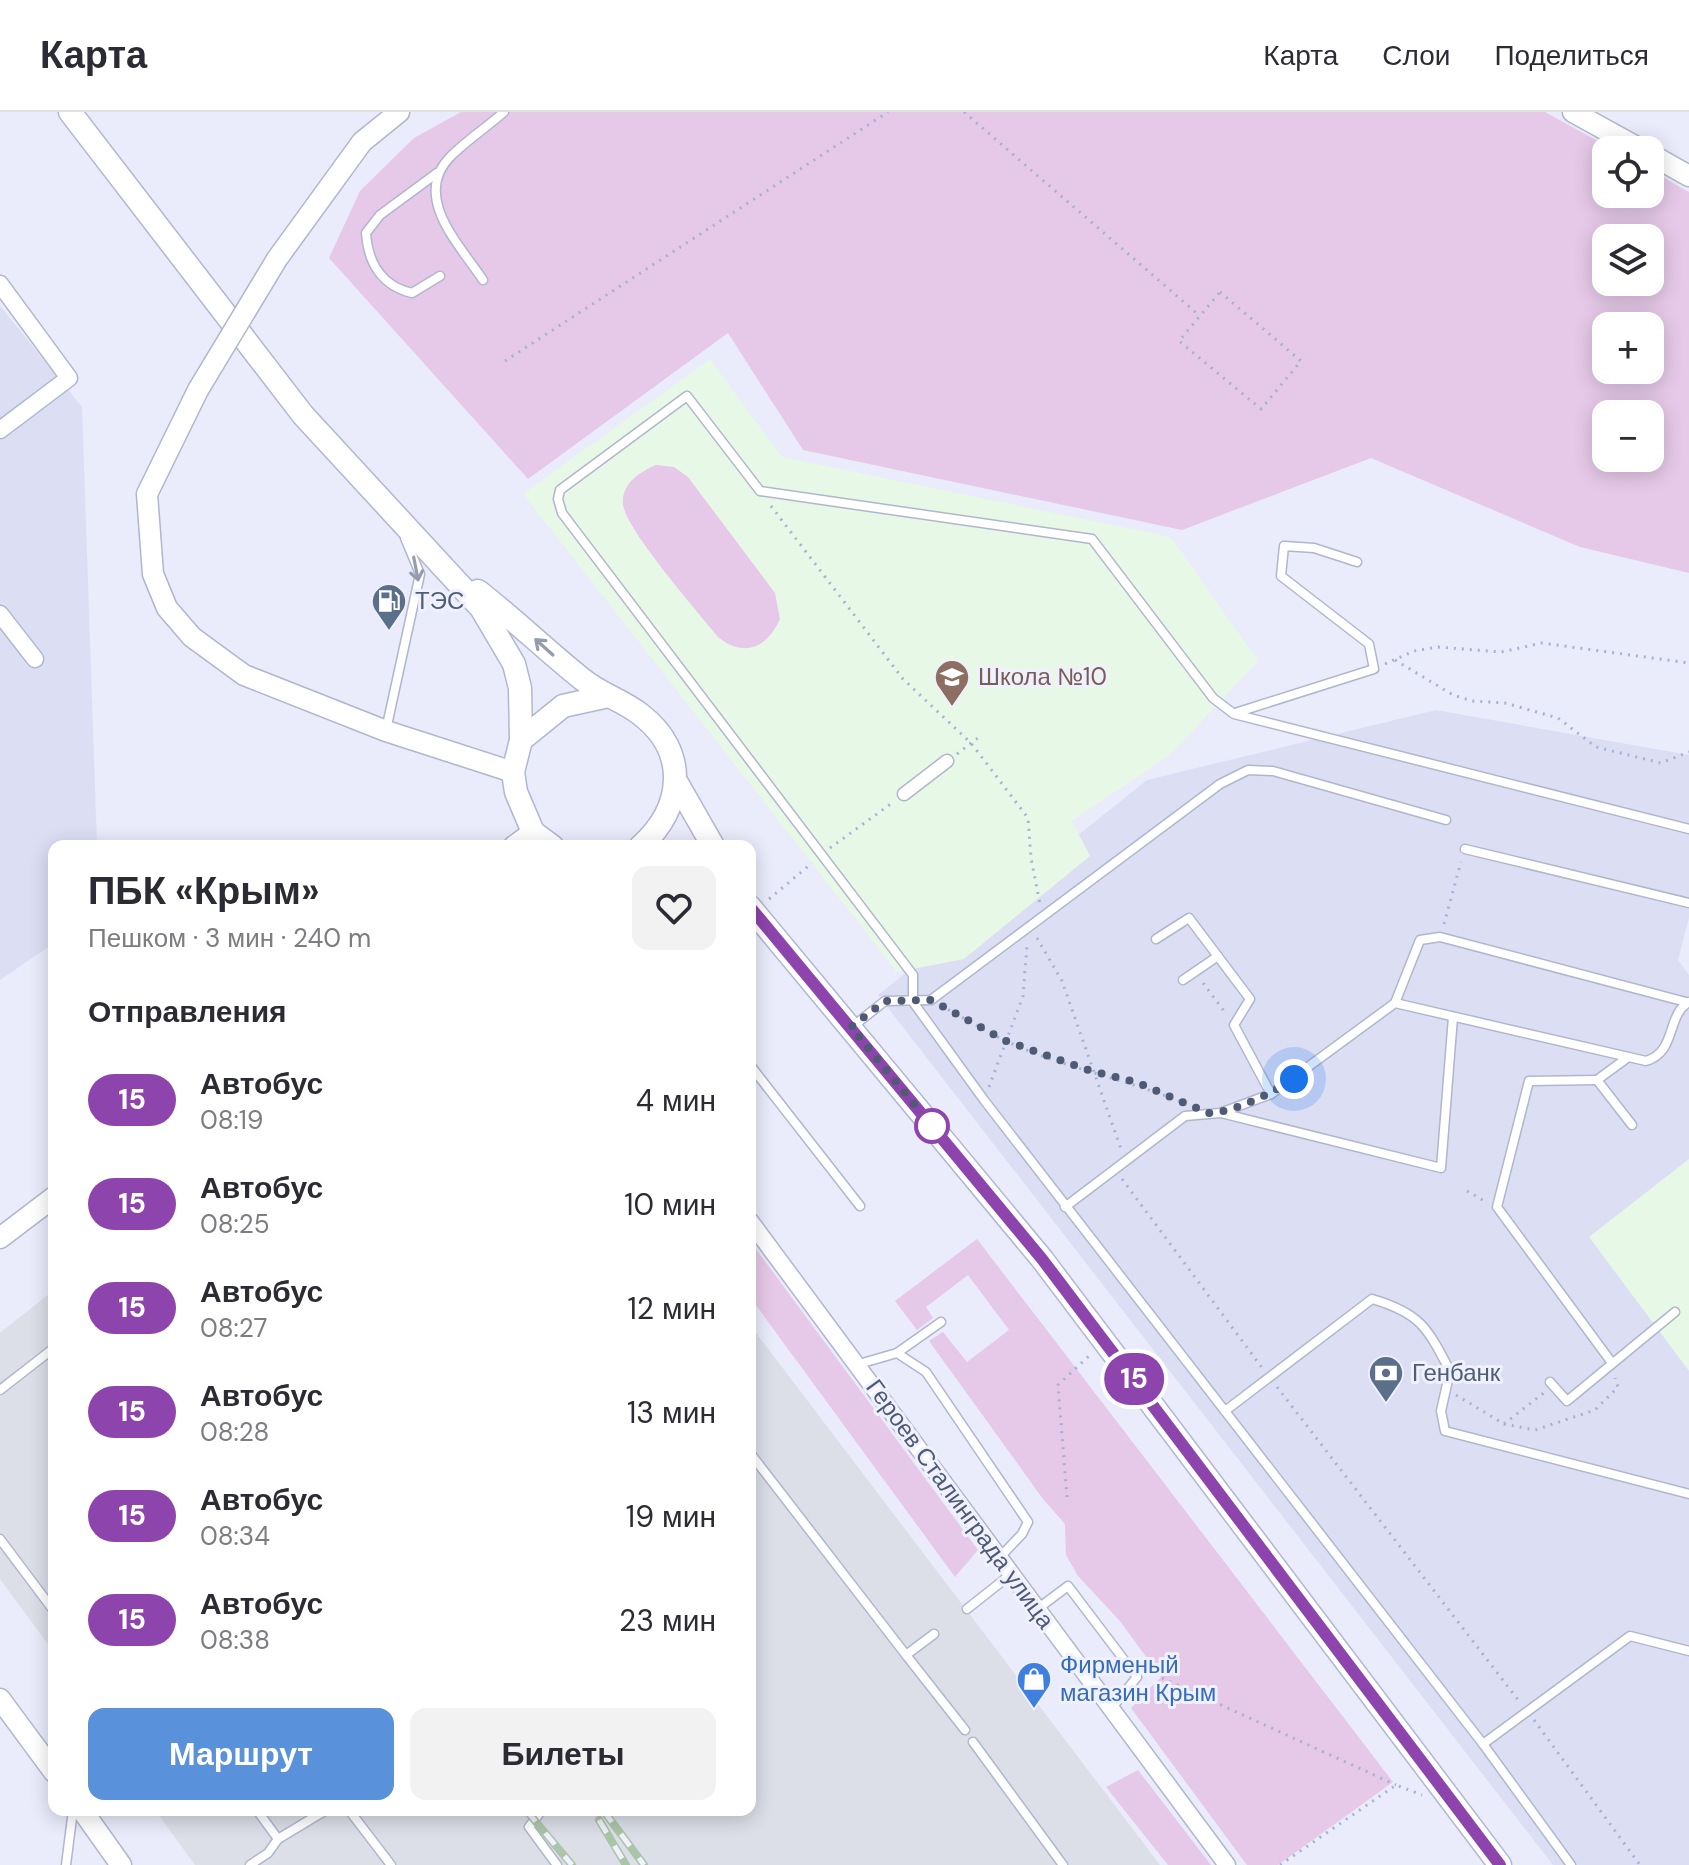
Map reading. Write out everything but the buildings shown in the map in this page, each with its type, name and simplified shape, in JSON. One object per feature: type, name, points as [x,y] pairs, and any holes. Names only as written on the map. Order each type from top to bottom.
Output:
[{"type":"main road","points":[[70,112],[303,415],[443,563],[481,608],[514,664],[520,688],[521,740],[513,772],[523,812],[533,832],[544,840]]},
{"type":"main road","points":[[443,563],[604,697],[640,713],[669,751],[677,783],[710,840]]},
{"type":"main road","points":[[521,740],[563,706],[604,697]]},
{"type":"main road","points":[[646,840],[666,817],[677,783]]},
{"type":"main road","points":[[756,915],[851,1027],[1106,1343],[1500,1865]]},
{"type":"street","points":[[399,112],[362,142],[277,259],[198,390],[147,494],[153,574],[167,608],[192,637],[244,675],[386,731],[513,772]]},
{"type":"street","points":[[1573,112],[1617,136]]},
{"type":"street","points":[[1664,162],[1689,176]]},
{"type":"street","points":[[0,284],[69,378],[0,430]]},
{"type":"street","points":[[0,614],[35,659]]},
{"type":"street","points":[[904,794],[947,761]]},
{"type":"street","points":[[522,840],[533,832]]},
{"type":"street","points":[[0,1238],[48,1202]]},
{"type":"street","name":"Героев Сталинграда улица","points":[[756,1229],[859,1364],[1035,1610],[1227,1865]]},
{"type":"street","points":[[0,1699],[48,1764]]},
{"type":"street","points":[[86,1816],[121,1865]]},
{"type":"lane","points":[[440,276],[412,293],[396,289],[381,277],[367,255],[366,233],[380,215],[438,172],[452,155],[504,112]]},
{"type":"lane","points":[[438,172],[434,193],[439,213],[483,280]]},
{"type":"lane","points":[[1571,1865],[1483,1744],[984,1100],[913,1002],[913,975],[562,513],[558,499],[565,484],[687,396],[760,491],[1092,539],[1213,698],[1234,714],[1689,829]]},
{"type":"lane","points":[[383,500],[420,574],[386,731]]},
{"type":"lane","points":[[1234,714],[1374,669],[1369,644],[1281,576],[1284,546],[1314,548],[1357,562]]},
{"type":"lane","points":[[851,1027],[885,1001],[931,1000],[1220,784],[1248,770],[1273,771],[1446,820]]},
{"type":"lane","points":[[1465,849],[1689,903]]},
{"type":"lane","points":[[1156,939],[1189,918],[1250,999],[1234,1025],[1271,1094]]},
{"type":"lane","points":[[1220,1113],[1271,1094],[1395,1003],[1420,940],[1440,937],[1688,1002],[1676,1018],[1666,1047],[1655,1059],[1646,1061],[1395,1003]]},
{"type":"lane","points":[[1183,980],[1218,956]]},
{"type":"lane","points":[[1065,1207],[1185,1116],[1208,1113],[1220,1113],[1441,1168],[1453,1017]]},
{"type":"lane","points":[[1612,1363],[1497,1207],[1529,1081],[1597,1080],[1627,1058]]},
{"type":"lane","points":[[756,1073],[860,1206]]},
{"type":"lane","points":[[1597,1080],[1632,1125]]},
{"type":"lane","points":[[1225,1411],[1372,1299],[1407,1309],[1435,1341],[1450,1371],[1441,1411],[1445,1431],[1689,1494]]},
{"type":"lane","points":[[1551,1384],[1567,1401],[1675,1312]]},
{"type":"lane","points":[[859,1364],[897,1353],[941,1322]]},
{"type":"lane","points":[[0,1390],[48,1353]]},
{"type":"lane","points":[[897,1353],[926,1372],[1028,1522],[1022,1534],[998,1558]]},
{"type":"lane","points":[[756,1461],[965,1730]]},
{"type":"lane","points":[[0,1539],[48,1603]]},
{"type":"lane","points":[[967,1609],[1010,1575]]},
{"type":"lane","points":[[1035,1610],[1068,1586],[1137,1677],[1110,1710]]},
{"type":"lane","points":[[906,1655],[934,1634]]},
{"type":"lane","points":[[1483,1744],[1630,1636],[1689,1651]]},
{"type":"lane","points":[[973,1742],[1063,1865]]},
{"type":"lane","points":[[66,1865],[72,1816]]},
{"type":"lane","points":[[261,1816],[278,1839]]},
{"type":"lane","points":[[250,1865],[268,1853],[278,1839],[316,1816]]},
{"type":"lane","points":[[354,1816],[391,1865]]},
{"type":"lane","points":[[537,1816],[529,1827],[557,1865]]},
{"type":"path","points":[[505,361],[888,112]]},
{"type":"path","points":[[964,112],[1200,316]]},
{"type":"path","points":[[1220,292],[1301,361],[1261,409],[1179,341],[1200,316],[1220,292]]},
{"type":"path","points":[[760,491],[903,679],[971,743],[1028,818],[1031,858],[1042,915]]},
{"type":"path","points":[[1374,669],[1438,647],[1501,652],[1542,643],[1689,663]]},
{"type":"path","points":[[1395,660],[1453,695],[1505,703],[1558,718],[1596,747],[1661,763],[1689,752]]},
{"type":"path","points":[[947,761],[979,737]]},
{"type":"path","points":[[756,907],[904,794]]},
{"type":"path","points":[[1440,937],[1465,849]]},
{"type":"path","points":[[984,1100],[1023,996],[1029,925]]},
{"type":"path","points":[[1029,925],[1062,981],[1091,1071],[1126,1160]]},
{"type":"path","points":[[1195,972],[1234,1025]]},
{"type":"path","points":[[931,1000],[1006,1041],[1091,1071],[1136,1082],[1208,1113]]},
{"type":"path","points":[[1115,1169],[1640,1865]]},
{"type":"path","points":[[1467,1191],[1497,1207]]},
{"type":"path","points":[[1067,1497],[1058,1385],[1106,1343]]},
{"type":"path","points":[[1446,1389],[1504,1424],[1535,1430],[1595,1410],[1618,1387],[1612,1363]]},
{"type":"path","points":[[1504,1424],[1551,1384]]},
{"type":"path","points":[[1162,1678],[1410,1789],[1430,1803]]},
{"type":"path","points":[[1280,1865],[1396,1785]]},
{"type":"shaded area","points":[[461,112],[1545,112],[1592,138],[1592,208],[1664,208],[1664,178],[1689,192],[1689,573],[1580,547],[1371,458],[1182,530],[803,450],[728,333],[528,479],[329,258],[360,191],[414,138]]},
{"type":"shaded area","points":[[0,306],[82,407],[97,840],[48,840],[48,947],[0,980]]},
{"type":"shaded area","name":"Школа №10","points":[[710,359],[782,457],[1171,537],[1258,661],[1170,755],[1072,821],[1090,856],[964,959],[897,972],[523,494]]},
{"type":"shaded area","points":[[656,465],[674,467],[688,477],[775,593],[780,619],[762,643],[754,647],[737,647],[718,637],[664,571],[627,517],[623,498],[628,485],[643,471]]},
{"type":"shaded area","points":[[1436,710],[1689,755],[1689,918],[1678,960],[1689,975],[1689,1865],[1553,1865],[878,995],[1147,780]]},
{"type":"shaded area","points":[[1689,1159],[1689,1371],[1589,1237]]},
{"type":"shaded area","points":[[977,1239],[1393,1782],[1278,1865],[1247,1865],[1131,1708],[1161,1677],[1119,1620],[1078,1576],[1066,1555],[1065,1524],[1043,1499],[929,1341],[943,1332],[967,1362],[1009,1330],[968,1275],[926,1307],[933,1318],[917,1330],[895,1301]]},
{"type":"shaded area","points":[[756,1249],[978,1550],[955,1577],[756,1305]]},
{"type":"shaded area","points":[[48,1295],[48,1644],[0,1579],[0,1333]]},
{"type":"shaded area","points":[[756,1333],[1160,1865],[195,1865],[159,1816],[756,1816]]},
{"type":"shaded area","points":[[1138,1770],[1211,1865],[1168,1865],[1106,1787]]},
{"type":"railway","points":[[531,1816],[572,1865]]},
{"type":"railway","points":[[607,1816],[644,1865]]},
{"type":"railway","points":[[599,1820],[626,1865]]},
{"type":"bus line","name":"15","points":[[756,914],[1042,1259],[1500,1865]]},
{"type":"place","name":"ТЭС","points":[[389,632]]},
{"type":"place","name":"Школа №10","points":[[952,708]]},
{"type":"place","name":"Генбанк","points":[[1386,1404]]},
{"type":"place","name":"Фирменый магазин Крым","points":[[1034,1710]]},
{"type":"route","points":[[932,1126],[851,1027],[885,1001],[931,1000],[1006,1041],[1112,1078],[1136,1082],[1208,1113],[1220,1113],[1231,1106],[1271,1094],[1294,1079]]}]
